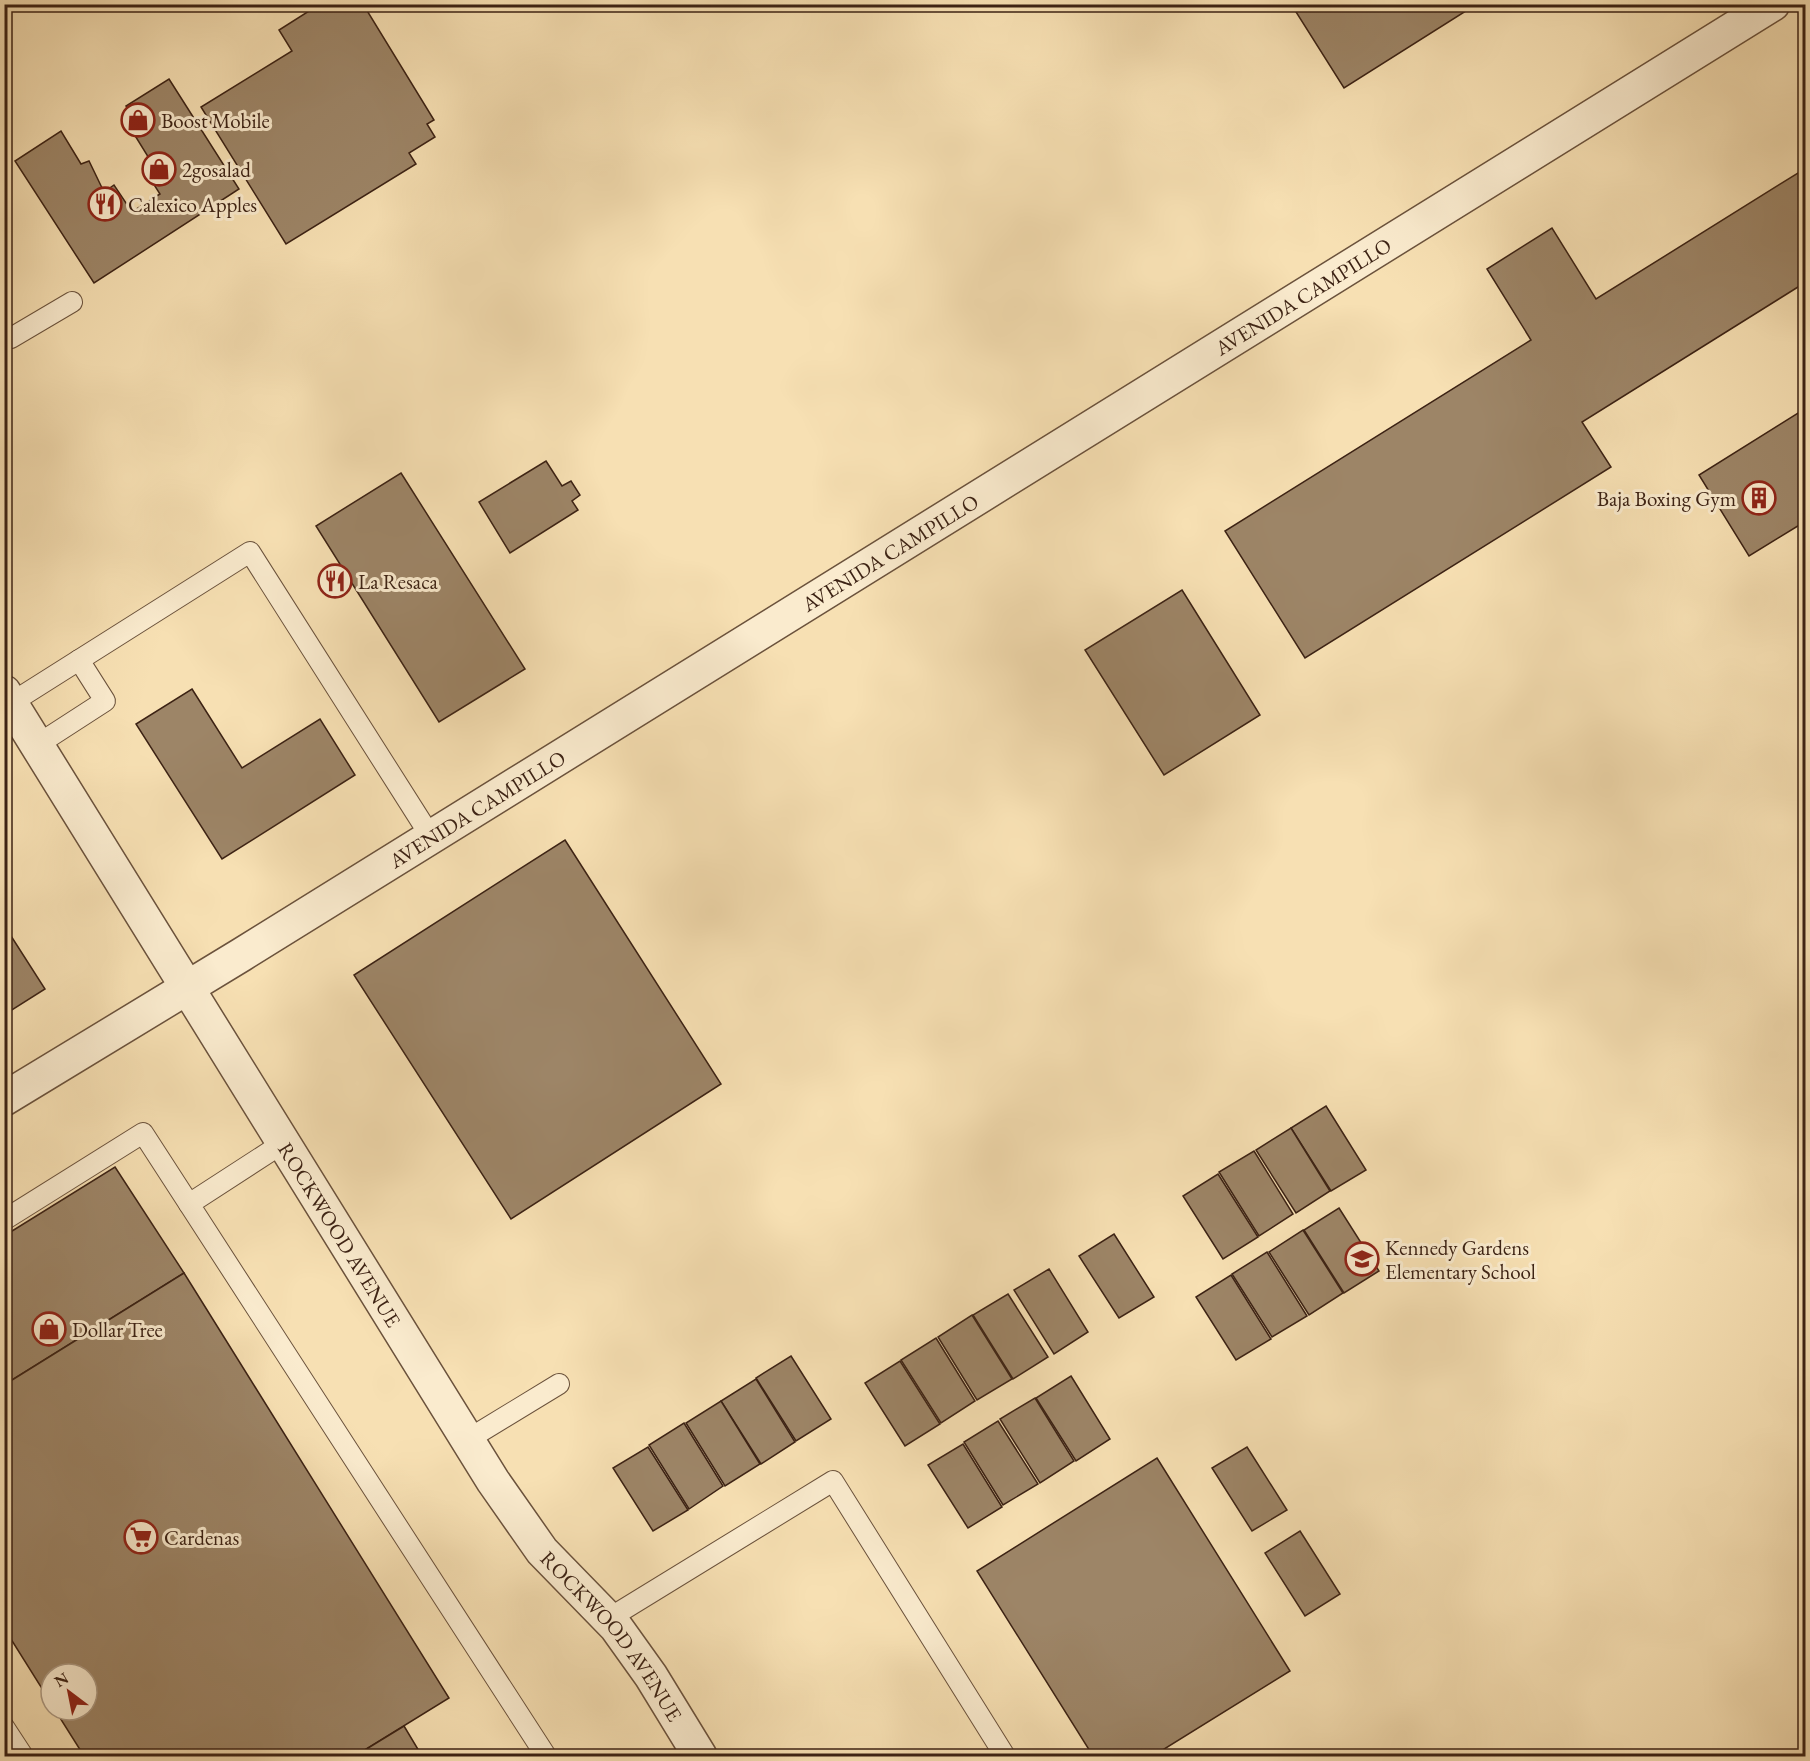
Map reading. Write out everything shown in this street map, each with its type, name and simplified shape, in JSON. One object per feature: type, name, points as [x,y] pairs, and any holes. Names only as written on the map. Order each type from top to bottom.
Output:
[{"type":"street","name":"AVENIDA CAMPILLO","points":[[4,1099],[431,837],[1773,4]]},
{"type":"street","name":"ROCKWOOD AVENUE","points":[[8,698],[493,1481],[543,1551],[608,1619],[651,1676],[700,1756]]},
{"type":"lane","points":[[4,339],[11,338],[72,302]]},
{"type":"lane","points":[[8,698],[79,660],[250,552],[431,837]]},
{"type":"lane","points":[[38,745],[105,701],[79,660]]},
{"type":"lane","points":[[4,1220],[142,1133],[546,1756]]},
{"type":"lane","points":[[189,1204],[283,1143]]},
{"type":"lane","points":[[468,1440],[559,1384]]},
{"type":"lane","points":[[608,1619],[833,1481],[1005,1756]]},
{"type":"lane","points":[[4,1727],[23,1756]]},
{"type":"building","points":[[320,4],[363,4],[434,120],[427,124],[435,137],[409,153],[416,164],[286,244],[201,107],[292,51],[279,30]]},
{"type":"building","points":[[1291,4],[1477,4],[1344,88]]},
{"type":"building","points":[[169,79],[239,189],[94,283],[15,161],[61,131],[81,164],[89,161],[104,192],[114,185],[132,212],[160,194],[144,169],[152,163],[134,134],[141,130],[126,106]]},
{"type":"building","points":[[1806,168],[1806,282],[1582,422],[1611,467],[1305,658],[1225,531],[1531,340],[1487,269],[1552,228],[1596,299]]},
{"type":"building","name":"Baja Boxing Gym","points":[[1806,408],[1806,521],[1749,556],[1699,475]]},
{"type":"building","points":[[546,461],[562,486],[571,481],[580,495],[572,501],[578,510],[510,553],[479,502]]},
{"type":"building","points":[[401,473],[525,669],[439,722],[316,526]]},
{"type":"building","points":[[1182,590],[1260,715],[1164,775],[1085,650]]},
{"type":"building","points":[[192,689],[242,768],[320,719],[355,775],[222,859],[136,724]]},
{"type":"building","points":[[565,840],[721,1084],[511,1219],[354,975]]},
{"type":"building","points":[[4,925],[45,989],[4,1015]]},
{"type":"building","points":[[1326,1106],[1366,1170],[1331,1191],[1291,1128]]},
{"type":"building","points":[[1291,1128],[1330,1191],[1296,1213],[1256,1150]]},
{"type":"building","points":[[1254,1151],[1293,1214],[1259,1236],[1219,1172]]},
{"type":"building","name":"Dollar Tree","points":[[115,1167],[184,1273],[4,1385],[4,1236]]},
{"type":"building","points":[[1218,1174],[1258,1237],[1223,1259],[1183,1196]]},
{"type":"building","points":[[1339,1208],[1379,1271],[1344,1293],[1304,1230]]},
{"type":"building","points":[[1303,1230],[1343,1293],[1309,1315],[1269,1252]]},
{"type":"building","points":[[1114,1234],[1154,1297],[1119,1318],[1079,1256]]},
{"type":"building","points":[[1267,1252],[1307,1316],[1272,1337],[1232,1274]]},
{"type":"building","points":[[1049,1269],[1088,1332],[1054,1354],[1014,1290]]},
{"type":"building","points":[[184,1273],[449,1698],[355,1756],[84,1756],[63,1722],[99,1722],[99,1662],[39,1662],[39,1684],[4,1628],[4,1385]]},
{"type":"building","points":[[1231,1275],[1271,1339],[1236,1360],[1196,1297]]},
{"type":"building","points":[[1008,1294],[1048,1357],[1013,1379],[973,1315]]},
{"type":"building","points":[[972,1315],[1012,1379],[977,1400],[938,1337]]},
{"type":"building","points":[[936,1338],[975,1401],[941,1423],[901,1360]]},
{"type":"building","points":[[791,1356],[831,1419],[796,1441],[756,1378]]},
{"type":"building","points":[[900,1361],[940,1424],[905,1446],[865,1383]]},
{"type":"building","points":[[1071,1376],[1110,1439],[1076,1461],[1036,1398]]},
{"type":"building","points":[[756,1379],[795,1442],[761,1464],[721,1401]]},
{"type":"building","points":[[1035,1398],[1074,1461],[1040,1483],[1000,1419]]},
{"type":"building","points":[[721,1401],[760,1464],[725,1486],[686,1423]]},
{"type":"building","points":[[998,1421],[1038,1484],[1003,1505],[964,1442]]},
{"type":"building","points":[[684,1423],[723,1486],[689,1509],[649,1445]]},
{"type":"building","points":[[963,1444],[1002,1507],[968,1528],[928,1465]]},
{"type":"building","points":[[648,1447],[688,1510],[653,1531],[613,1468]]},
{"type":"building","points":[[1247,1447],[1287,1510],[1252,1531],[1212,1468]]},
{"type":"building","points":[[1157,1458],[1290,1671],[1153,1756],[1093,1756],[977,1571]]},
{"type":"building","points":[[1300,1531],[1340,1594],[1305,1616],[1265,1553]]},
{"type":"building","points":[[404,1726],[422,1756],[355,1756]]},
{"type":"place","name":"Boost Mobile","points":[[138,120]]},
{"type":"place","name":"2gosalad","points":[[159,169]]},
{"type":"place","name":"Calexico Apples","points":[[105,204]]},
{"type":"place","name":"Baja Boxing Gym","points":[[1759,498]]},
{"type":"place","name":"La Resaca","points":[[335,581]]},
{"type":"place","name":"Kennedy Gardens Elementary School","points":[[1362,1259]]},
{"type":"place","name":"Dollar Tree","points":[[49,1329]]},
{"type":"place","name":"Cardenas","points":[[141,1537]]}]
